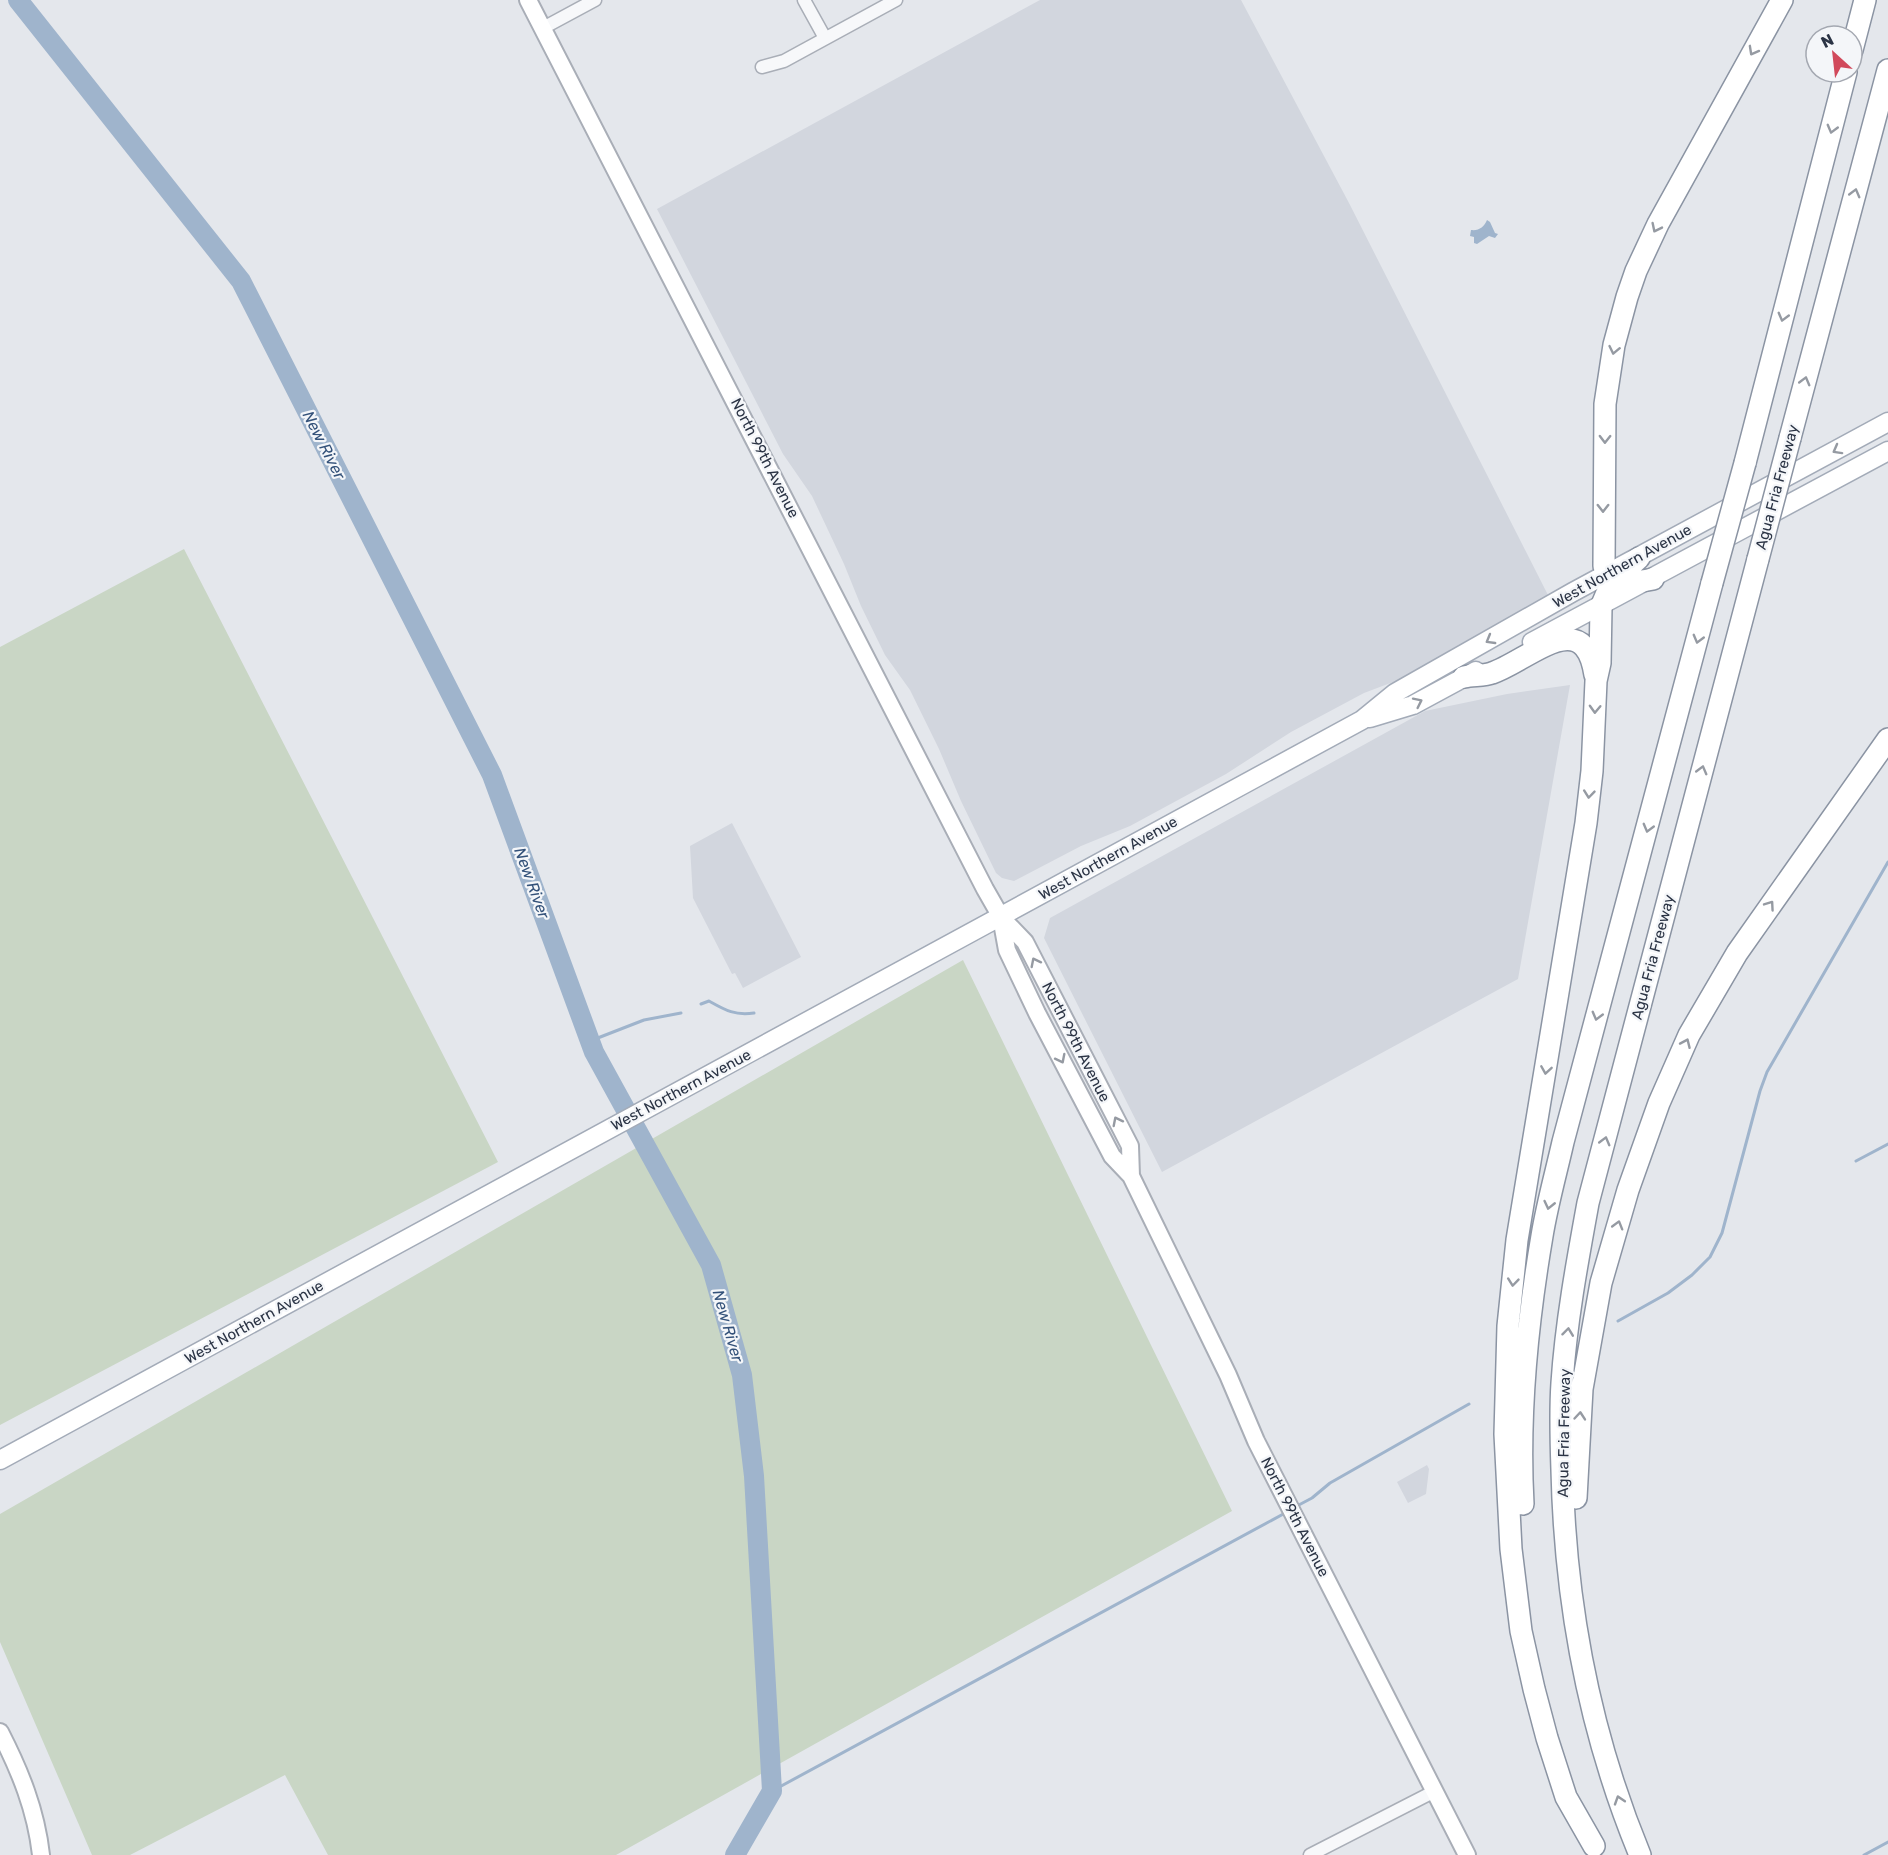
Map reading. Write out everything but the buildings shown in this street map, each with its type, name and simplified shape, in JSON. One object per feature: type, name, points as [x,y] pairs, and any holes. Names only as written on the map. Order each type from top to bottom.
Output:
[{"type":"highway","points":[[1653,579],[1631,583],[1612,576],[1604,566],[1605,404],[1614,345],[1636,271],[1658,224],[1782,0]]},
{"type":"highway","points":[[1859,24],[1865,0]]},
{"type":"highway","name":"Agua Fria Freeway","points":[[1640,1855],[1625,1819],[1582,1667],[1563,1528],[1562,1383],[1577,1265],[1588,1203],[1888,69]]},
{"type":"highway","points":[[1596,1851],[1559,1738],[1540,1661],[1531,1597],[1522,1488],[1523,1398],[1542,1234],[1563,1142],[1745,463],[1843,84]]},
{"type":"highway","points":[[1596,1851],[1566,1797],[1547,1738],[1521,1631],[1511,1549],[1505,1434],[1508,1326],[1517,1240],[1586,823],[1592,771],[1596,681],[1600,663],[1601,607],[1612,576],[1639,558]]},
{"type":"highway","points":[[1464,677],[1492,673],[1552,642],[1567,638],[1578,641],[1587,650],[1596,681]]},
{"type":"highway","points":[[1575,1621],[1580,1584],[1575,1529],[1582,1389],[1601,1283],[1645,1140],[1689,1035],[1709,999],[1749,936],[1888,739]]},
{"type":"main road","name":"North 99th Avenue","points":[[528,0],[1001,917],[1007,950],[1037,1012],[1112,1156],[1131,1176],[1222,1364],[1256,1441],[1467,1855]]},
{"type":"main road","name":"West Northern Avenue","points":[[1639,558],[1888,422]]},
{"type":"main road","name":"West Northern Avenue","points":[[1362,720],[1413,705],[1601,607],[1888,451]]},
{"type":"main road","name":"West Northern Avenue","points":[[0,1460],[1362,720],[1395,693],[1612,576]]},
{"type":"main road","points":[[0,1732],[31,1802],[41,1855]]},
{"type":"street","points":[[543,28],[595,0]]},
{"type":"street","points":[[804,0],[825,38]]},
{"type":"street","points":[[762,67],[784,61],[896,0]]},
{"type":"street","points":[[1310,1855],[1435,1791]]},
{"type":"shaded area","points":[[1040,0],[1241,0],[1349,203],[1549,597],[1401,679],[1364,693],[1291,732],[1226,774],[1130,826],[1081,846],[1014,881],[1002,878],[996,873],[910,690],[885,655],[861,606],[812,496],[783,454],[657,209]]},
{"type":"shaded area","points":[[1570,685],[1518,979],[1162,1172],[1044,938],[1050,918],[1425,711],[1507,694]]},
{"type":"shaded area","points":[[732,823],[801,957],[743,988],[735,973],[732,974],[693,898],[690,846]]},
{"type":"shaded area","points":[[1427,1465],[1429,1469],[1426,1494],[1408,1503],[1397,1482]]},
{"type":"green space","points":[[184,549],[498,1162],[0,1425],[0,647]]},
{"type":"green space","points":[[963,960],[1232,1511],[616,1855],[328,1855],[285,1775],[130,1855],[92,1855],[0,1642],[0,1514]]},
{"type":"water","points":[[1487,220],[1498,234],[1495,238],[1489,236],[1477,244],[1474,243],[1474,237],[1470,236],[1471,230],[1481,228]]},
{"type":"waterway","name":"New River","points":[[18,0],[241,281],[492,775],[594,1052],[711,1265],[742,1375],[754,1476],[772,1791],[735,1855]]},
{"type":"waterway","points":[[1618,1321],[1668,1293],[1692,1275],[1710,1257],[1722,1233],[1767,1072],[1888,862]]},
{"type":"waterway","points":[[701,1004],[709,1001],[730,1012],[754,1013]]},
{"type":"waterway","points":[[590,1041],[644,1020],[681,1013]]},
{"type":"waterway","points":[[1856,1161],[1888,1144]]},
{"type":"waterway","points":[[1295,1507],[1312,1498],[1330,1483],[1469,1404]]},
{"type":"waterway","points":[[772,1791],[1287,1512]]},
{"type":"waterway","points":[[1864,1855],[1888,1842]]}]
